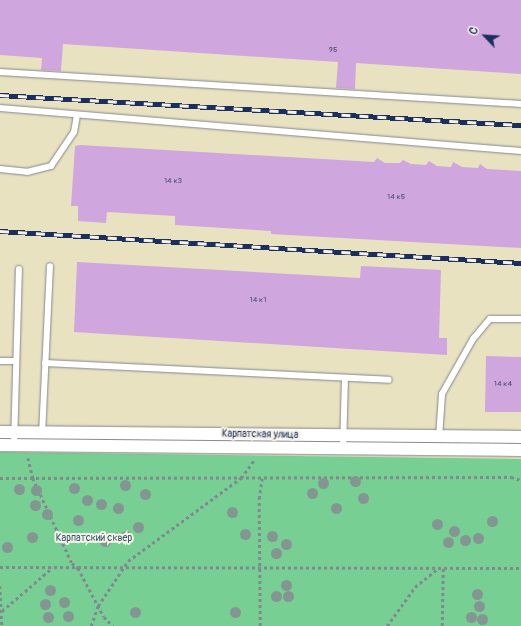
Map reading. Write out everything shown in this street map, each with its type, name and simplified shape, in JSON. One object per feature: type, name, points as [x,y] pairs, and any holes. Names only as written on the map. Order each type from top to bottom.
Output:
[{"type":"street","name":"Карпатская улица","points":[[0,432],[521,437]]},
{"type":"street","name":"Карпатская улица","points":[[0,445],[521,450]]},
{"type":"lane","points":[[0,72],[521,104]]},
{"type":"lane","points":[[0,108],[521,151]]},
{"type":"lane","points":[[0,169],[27,172],[51,166],[74,132],[77,115]]},
{"type":"lane","points":[[41,446],[50,266]]},
{"type":"lane","points":[[14,445],[19,269]]},
{"type":"lane","points":[[439,450],[442,394],[473,339],[490,320],[521,319]]},
{"type":"lane","points":[[0,361],[16,361]]},
{"type":"lane","points":[[45,362],[389,380]]},
{"type":"lane","points":[[343,449],[345,378]]},
{"type":"path","points":[[92,626],[98,606],[128,561],[241,478],[254,460],[254,448]]},
{"type":"path","points":[[26,452],[33,478],[72,563],[78,568],[98,606],[113,626]]},
{"type":"path","points":[[0,478],[511,477],[521,480]]},
{"type":"path","points":[[260,626],[258,568],[259,499],[262,478]]},
{"type":"path","points":[[0,566],[52,568],[521,568]]},
{"type":"path","points":[[2,611],[52,568]]},
{"type":"path","points":[[442,626],[443,568]]},
{"type":"path","points":[[387,626],[415,587],[437,569]]},
{"type":"path","points":[[0,586],[2,626]]},
{"type":"green space","name":"Карпатский сквер","points":[[0,452],[521,459],[521,626],[0,626]]},
{"type":"building","points":[[0,0],[521,0],[521,74],[356,63],[355,89],[336,88],[338,62],[63,44],[61,71],[41,70],[42,58],[0,55]]},
{"type":"building","points":[[80,145],[374,162],[377,158],[385,163],[400,163],[403,160],[411,164],[426,165],[429,161],[437,166],[451,167],[453,162],[462,167],[478,168],[480,164],[487,169],[521,171],[521,248],[271,234],[271,231],[175,225],[175,216],[107,212],[106,223],[78,221],[78,206],[71,206],[75,146]]},
{"type":"building","points":[[77,262],[360,278],[361,266],[441,270],[439,338],[447,338],[447,355],[74,332]]},
{"type":"building","points":[[486,356],[521,357],[521,412],[485,412]]},
{"type":"railway","points":[[0,95],[521,125]]},
{"type":"railway","points":[[0,231],[521,263]]}]
